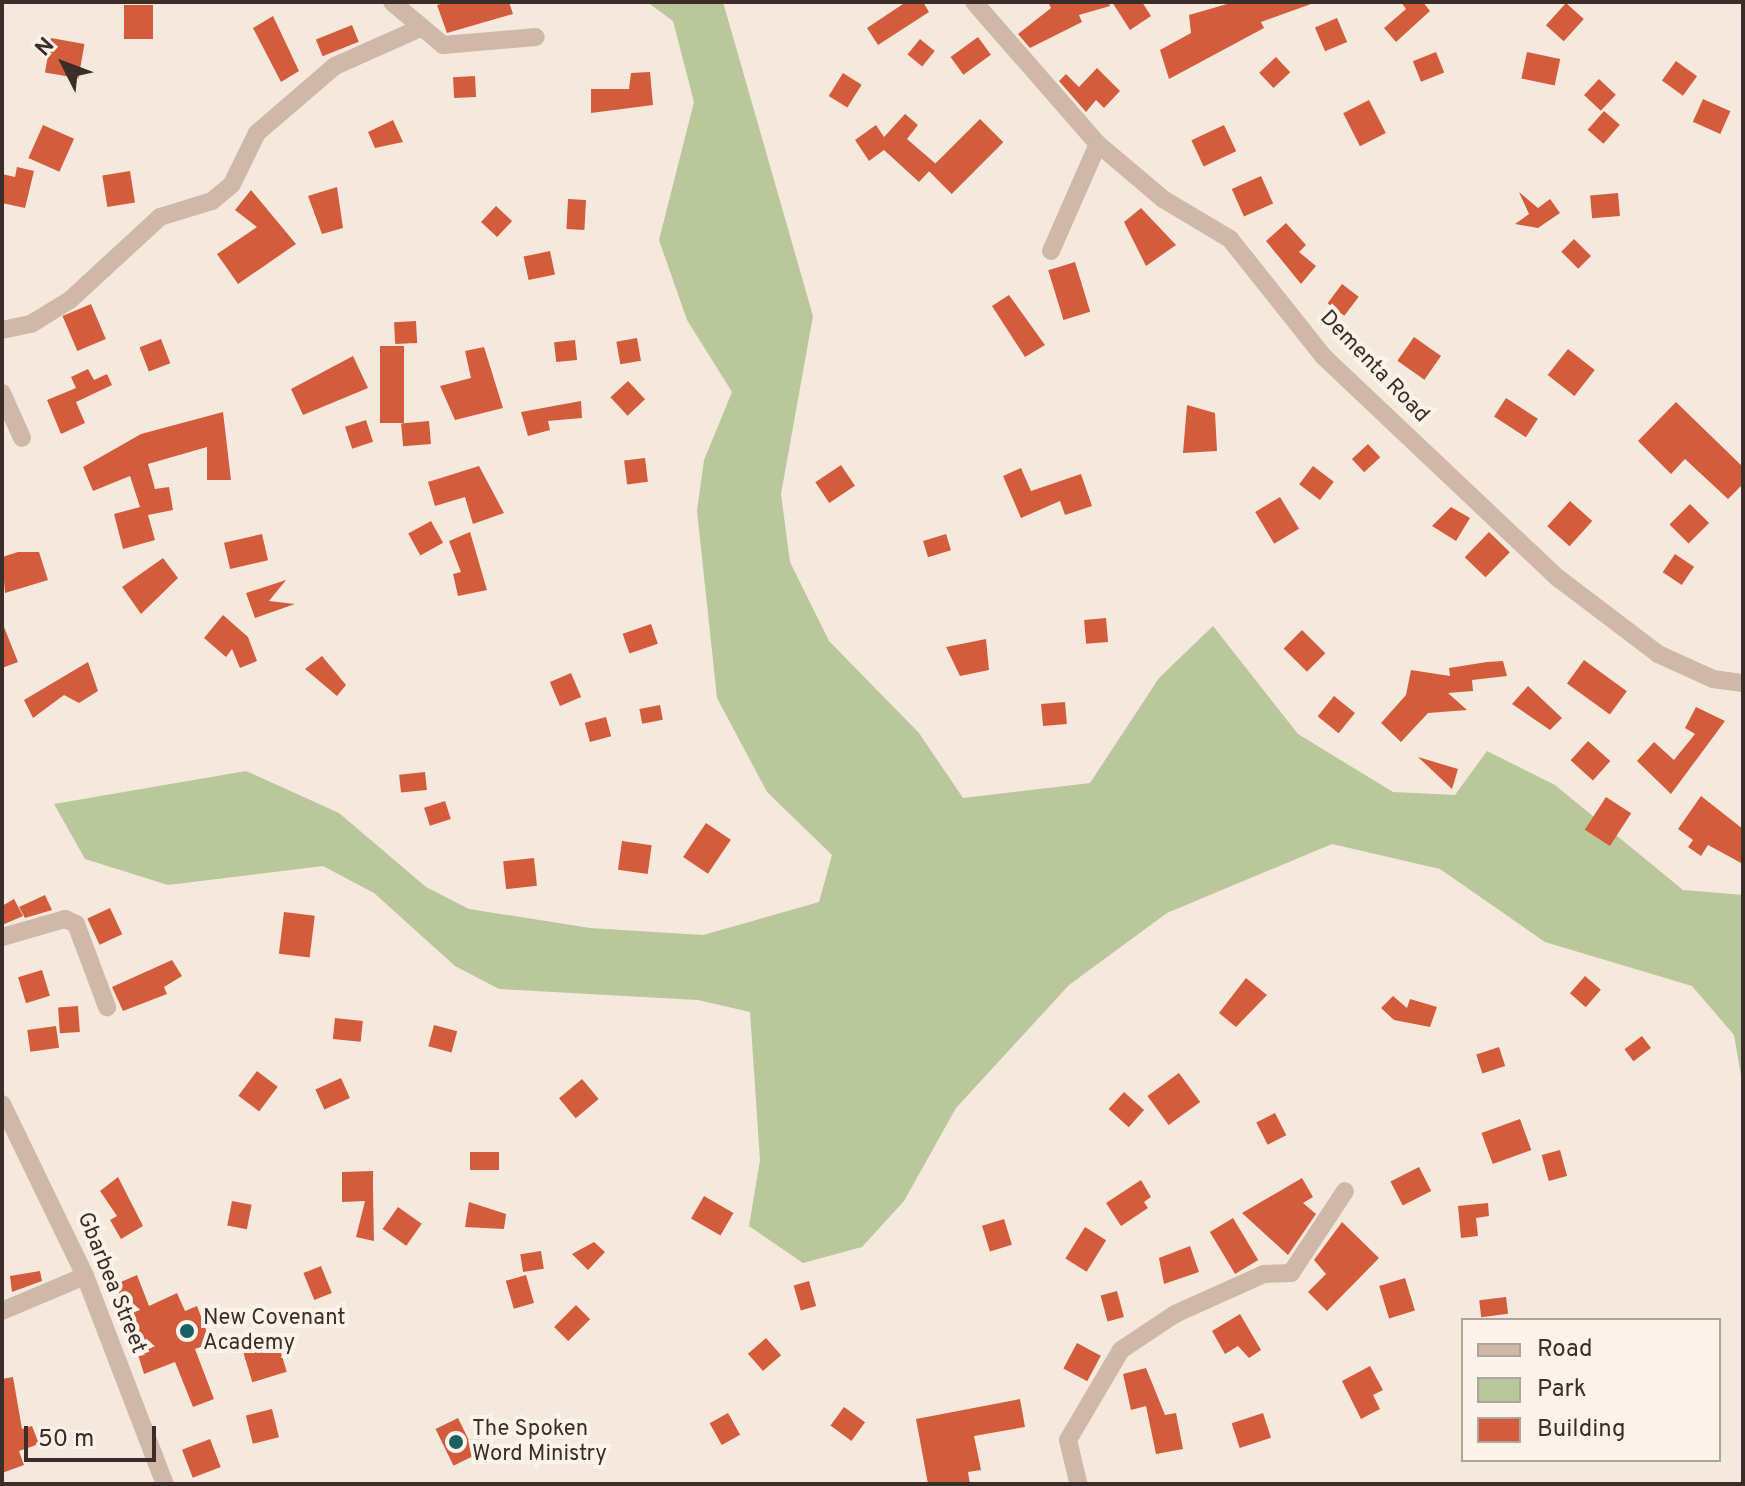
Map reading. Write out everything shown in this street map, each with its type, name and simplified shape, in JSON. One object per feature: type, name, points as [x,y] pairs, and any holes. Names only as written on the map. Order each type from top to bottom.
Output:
[{"type":"street","points":[[392,2],[418,29],[443,45],[536,37]]},
{"type":"street","name":"Dementa Road","points":[[974,2],[1098,144],[1163,199],[1230,239],[1324,357],[1558,578],[1658,654],[1713,679],[1743,683]]},
{"type":"street","points":[[2,330],[31,324],[70,300],[160,217],[212,201],[232,184],[257,133],[335,66],[418,29]]},
{"type":"street","points":[[1051,251],[1098,144]]},
{"type":"street","points":[[2,393],[22,438]]},
{"type":"street","points":[[2,937],[65,919],[76,924],[107,1007]]},
{"type":"street","name":"Gbarbea Street","points":[[2,1104],[85,1276],[165,1484]]},
{"type":"street","points":[[1078,1482],[1068,1440],[1121,1350],[1175,1314],[1264,1274],[1291,1273],[1345,1191]]},
{"type":"street","points":[[2,1311],[85,1276]]},
{"type":"green space","points":[[647,2],[723,2],[813,316],[781,494],[790,562],[829,641],[919,733],[963,798],[1090,783],[1159,678],[1213,626],[1298,734],[1393,792],[1455,795],[1487,751],[1555,785],[1683,890],[1743,895],[1743,1087],[1734,1035],[1692,986],[1545,942],[1440,869],[1332,844],[1167,913],[1069,985],[956,1108],[904,1201],[862,1247],[803,1263],[749,1226],[760,1160],[750,1012],[698,1000],[499,989],[455,966],[374,893],[323,866],[168,885],[85,859],[54,804],[246,771],[339,813],[426,887],[469,909],[590,928],[703,935],[819,902],[832,855],[767,792],[717,698],[697,511],[704,460],[732,392],[687,320],[659,240],[694,102],[673,21]]},
{"type":"building","points":[[449,2],[509,2],[513,14],[447,33],[437,5]]},
{"type":"building","points":[[906,2],[923,2],[929,12],[878,45],[867,28]]},
{"type":"building","points":[[1048,2],[1109,2],[1110,6],[1079,15],[1082,22],[1030,48],[1018,34],[1051,8]]},
{"type":"building","points":[[1112,2],[1142,2],[1151,16],[1130,30]]},
{"type":"building","points":[[1234,2],[1311,4],[1261,22],[1264,28],[1169,79],[1160,50],[1191,33],[1189,15]]},
{"type":"building","points":[[1401,2],[1423,2],[1430,11],[1396,42],[1384,28],[1406,9]]},
{"type":"building","points":[[1566,3],[1584,19],[1564,41],[1546,25]]},
{"type":"building","points":[[124,5],[153,5],[153,39],[124,39]]},
{"type":"building","points":[[273,16],[299,71],[281,82],[253,28]]},
{"type":"building","points":[[1337,18],[1347,42],[1325,51],[1315,27]]},
{"type":"building","points":[[352,25],[359,42],[323,56],[316,40]]},
{"type":"building","points":[[978,37],[991,55],[963,75],[950,57]]},
{"type":"building","points":[[51,38],[84,44],[78,78],[45,72]]},
{"type":"building","points":[[920,39],[935,51],[922,67],[907,55]]},
{"type":"building","points":[[1436,52],[1444,72],[1421,82],[1413,61]]},
{"type":"building","points":[[1527,52],[1560,59],[1555,85],[1521,78]]},
{"type":"building","points":[[1276,57],[1290,72],[1274,88],[1259,73]]},
{"type":"building","points":[[1676,61],[1697,76],[1683,96],[1662,80]]},
{"type":"building","points":[[1097,68],[1120,91],[1104,108],[1096,100],[1086,112],[1059,81],[1066,74],[1079,87]]},
{"type":"building","points":[[650,72],[653,105],[591,113],[591,89],[629,89],[631,73]]},
{"type":"building","points":[[843,73],[862,85],[847,108],[829,96]]},
{"type":"building","points":[[475,76],[476,97],[454,98],[453,77]]},
{"type":"building","points":[[1599,79],[1616,95],[1601,111],[1584,95]]},
{"type":"building","points":[[1703,99],[1730,111],[1720,134],[1693,122]]},
{"type":"building","points":[[1369,100],[1386,133],[1360,146],[1343,113]]},
{"type":"building","points":[[1604,111],[1620,125],[1603,144],[1588,130]]},
{"type":"building","points":[[905,114],[918,125],[907,139],[936,164],[919,182],[884,150],[869,161],[855,140],[876,125],[884,137]]},
{"type":"building","points":[[980,119],[1003,142],[952,194],[928,171]]},
{"type":"building","points":[[393,120],[403,142],[375,148],[368,132]]},
{"type":"building","points":[[43,125],[74,139],[59,172],[28,158]]},
{"type":"building","points":[[1224,125],[1236,151],[1204,166],[1191,140]]},
{"type":"building","points":[[17,167],[34,171],[25,208],[2,203],[2,174],[15,177]]},
{"type":"building","points":[[130,171],[135,203],[107,207],[102,175]]},
{"type":"building","points":[[1261,176],[1273,203],[1244,216],[1232,189]]},
{"type":"building","points":[[337,187],[343,228],[322,234],[308,196]]},
{"type":"building","points":[[251,190],[296,244],[238,284],[217,254],[257,227],[235,210]]},
{"type":"building","points":[[1519,192],[1538,208],[1550,199],[1560,213],[1538,228],[1515,224],[1529,214]]},
{"type":"building","points":[[1618,193],[1620,216],[1592,218],[1590,195]]},
{"type":"building","points":[[568,199],[586,200],[584,230],[566,229]]},
{"type":"building","points":[[496,206],[512,221],[497,237],[481,222]]},
{"type":"building","points":[[1141,208],[1176,245],[1146,266],[1124,222]]},
{"type":"building","points":[[1286,223],[1306,245],[1299,252],[1316,266],[1301,284],[1266,241]]},
{"type":"building","points":[[1574,239],[1591,256],[1578,269],[1561,252]]},
{"type":"building","points":[[550,251],[555,274],[529,280],[524,257]]},
{"type":"building","points":[[1075,262],[1090,312],[1063,320],[1048,270]]},
{"type":"building","points":[[1342,284],[1359,297],[1344,316],[1328,303]]},
{"type":"building","points":[[1009,295],[1045,345],[1025,357],[992,306]]},
{"type":"building","points":[[91,304],[106,339],[77,351],[62,316]]},
{"type":"building","points":[[416,321],[417,343],[395,344],[394,322]]},
{"type":"building","points":[[1414,337],[1441,356],[1424,380],[1397,361]]},
{"type":"building","points":[[637,338],[641,361],[620,364],[616,342]]},
{"type":"building","points":[[161,339],[170,363],[149,372],[140,347]]},
{"type":"building","points":[[575,340],[577,360],[556,362],[554,342]]},
{"type":"building","points":[[380,346],[404,346],[404,423],[380,423]]},
{"type":"building","points":[[484,347],[503,408],[455,420],[440,386],[471,378],[465,351]]},
{"type":"building","points":[[1568,349],[1595,370],[1574,396],[1548,375]]},
{"type":"building","points":[[353,356],[368,388],[303,415],[291,389]]},
{"type":"building","points":[[88,369],[94,380],[107,374],[112,385],[76,402],[85,423],[61,434],[47,400],[76,388],[71,377]]},
{"type":"building","points":[[628,381],[645,399],[627,416],[610,397]]},
{"type":"building","points":[[1506,398],[1538,419],[1526,437],[1494,416]]},
{"type":"building","points":[[581,401],[582,418],[548,421],[550,430],[528,436],[521,412]]},
{"type":"building","points":[[1676,402],[1743,467],[1743,484],[1728,499],[1685,459],[1671,474],[1638,441]]},
{"type":"building","points":[[1187,405],[1215,413],[1217,451],[1183,453]]},
{"type":"building","points":[[223,412],[231,480],[207,480],[207,447],[148,464],[155,489],[169,487],[173,510],[148,515],[155,540],[123,549],[114,514],[140,507],[130,476],[93,491],[83,467],[141,434]]},
{"type":"building","points":[[366,420],[373,442],[352,449],[345,427]]},
{"type":"building","points":[[429,421],[431,444],[403,446],[401,423]]},
{"type":"building","points":[[1368,444],[1380,457],[1364,472],[1352,459]]},
{"type":"building","points":[[645,458],[648,482],[627,484],[624,461]]},
{"type":"building","points":[[841,465],[855,486],[829,503],[815,482]]},
{"type":"building","points":[[479,466],[504,513],[473,524],[465,497],[435,506],[428,482]]},
{"type":"building","points":[[1313,466],[1334,482],[1320,500],[1299,484]]},
{"type":"building","points":[[1021,468],[1031,491],[1081,474],[1092,506],[1065,515],[1060,501],[1021,518],[1003,476]]},
{"type":"building","points":[[1280,497],[1299,529],[1274,544],[1255,512]]},
{"type":"building","points":[[1570,501],[1592,521],[1570,546],[1547,526]]},
{"type":"building","points":[[1690,504],[1709,523],[1689,544],[1669,525]]},
{"type":"building","points":[[1451,507],[1470,518],[1456,541],[1432,526]]},
{"type":"building","points":[[431,521],[443,543],[420,555],[408,534]]},
{"type":"building","points":[[470,532],[487,590],[458,596],[453,574],[461,572],[449,541]]},
{"type":"building","points":[[1489,532],[1510,552],[1486,577],[1465,557]]},
{"type":"building","points":[[262,534],[268,560],[230,569],[224,543]]},
{"type":"building","points":[[946,534],[951,550],[928,557],[923,541]]},
{"type":"building","points":[[18,552],[39,552],[48,580],[5,593],[2,557]]},
{"type":"building","points":[[1675,554],[1694,567],[1682,585],[1663,572]]},
{"type":"building","points":[[163,558],[178,578],[141,614],[122,587]]},
{"type":"building","points":[[286,580],[269,601],[295,604],[255,618],[246,593]]},
{"type":"building","points":[[223,615],[248,637],[257,661],[240,668],[232,649],[226,657],[204,638]]},
{"type":"building","points":[[1106,618],[1108,642],[1086,644],[1084,620]]},
{"type":"building","points":[[2,622],[18,662],[2,668]]},
{"type":"building","points":[[651,624],[658,644],[629,654],[623,634]]},
{"type":"building","points":[[1302,630],[1325,653],[1307,672],[1284,648]]},
{"type":"building","points":[[986,639],[989,670],[960,676],[946,647]]},
{"type":"building","points":[[322,656],[346,685],[337,696],[305,669]]},
{"type":"building","points":[[1584,660],[1627,691],[1610,715],[1567,683]]},
{"type":"building","points":[[1503,661],[1507,676],[1472,680],[1473,691],[1448,693],[1467,710],[1428,713],[1401,742],[1381,723],[1406,695],[1411,670],[1450,676],[1449,668]]},
{"type":"building","points":[[88,662],[98,691],[79,703],[64,695],[33,718],[24,700]]},
{"type":"building","points":[[571,673],[581,697],[560,706],[550,682]]},
{"type":"building","points":[[1528,686],[1562,718],[1550,730],[1512,704]]},
{"type":"building","points":[[1334,696],[1355,713],[1339,733],[1318,716]]},
{"type":"building","points":[[1065,702],[1067,724],[1043,726],[1041,704]]},
{"type":"building","points":[[660,705],[663,720],[642,724],[639,709]]},
{"type":"building","points":[[1696,707],[1725,721],[1671,794],[1637,761],[1654,742],[1674,760],[1695,734],[1685,728]]},
{"type":"building","points":[[606,717],[611,736],[590,742],[585,723]]},
{"type":"building","points":[[1588,741],[1610,761],[1593,780],[1571,760]]},
{"type":"building","points":[[1418,757],[1458,769],[1452,789]]},
{"type":"building","points":[[425,772],[427,790],[401,793],[399,775]]},
{"type":"building","points":[[1701,796],[1743,829],[1743,864],[1708,845],[1701,856],[1688,847],[1693,840],[1678,829]]},
{"type":"building","points":[[1606,797],[1631,813],[1610,846],[1585,830]]},
{"type":"building","points":[[445,801],[451,819],[430,826],[424,808]]},
{"type":"building","points":[[706,823],[731,840],[708,874],[683,857]]},
{"type":"building","points":[[622,841],[652,845],[648,874],[618,870]]},
{"type":"building","points":[[534,858],[537,886],[506,889],[503,861]]},
{"type":"building","points":[[45,895],[52,910],[25,918],[19,907]]},
{"type":"building","points":[[14,899],[23,916],[2,925],[2,906]]},
{"type":"building","points":[[110,908],[122,934],[100,945],[87,919]]},
{"type":"building","points":[[284,912],[315,916],[310,957],[279,954]]},
{"type":"building","points":[[172,960],[182,976],[164,987],[167,994],[123,1011],[112,987]]},
{"type":"building","points":[[42,970],[50,996],[26,1003],[18,977]]},
{"type":"building","points":[[1585,976],[1601,990],[1586,1007],[1570,993]]},
{"type":"building","points":[[1246,978],[1267,995],[1236,1027],[1219,1013]]},
{"type":"building","points":[[1393,996],[1407,1008],[1410,999],[1437,1007],[1430,1027],[1394,1020],[1381,1008]]},
{"type":"building","points":[[78,1006],[80,1032],[60,1033],[58,1007]]},
{"type":"building","points":[[335,1018],[363,1021],[361,1042],[333,1039]]},
{"type":"building","points":[[434,1025],[457,1031],[451,1052],[428,1046]]},
{"type":"building","points":[[56,1026],[59,1048],[30,1052],[27,1030]]},
{"type":"building","points":[[1642,1036],[1651,1048],[1633,1061],[1624,1049]]},
{"type":"building","points":[[1499,1047],[1505,1066],[1482,1073],[1476,1054]]},
{"type":"building","points":[[257,1071],[278,1087],[259,1111],[238,1096]]},
{"type":"building","points":[[1179,1073],[1200,1102],[1169,1125],[1147,1096]]},
{"type":"building","points":[[341,1078],[350,1098],[324,1109],[315,1089]]},
{"type":"building","points":[[582,1079],[599,1099],[576,1118],[559,1098]]},
{"type":"building","points":[[1124,1092],[1144,1110],[1129,1127],[1109,1109]]},
{"type":"building","points":[[1275,1113],[1286,1135],[1268,1145],[1256,1123]]},
{"type":"building","points":[[1520,1119],[1531,1150],[1493,1164],[1481,1133]]},
{"type":"building","points":[[1560,1150],[1567,1176],[1549,1181],[1542,1155]]},
{"type":"building","points":[[470,1152],[499,1152],[499,1170],[470,1170]]},
{"type":"building","points":[[1419,1167],[1431,1191],[1403,1206],[1390,1182]]},
{"type":"building","points":[[373,1171],[374,1241],[356,1237],[365,1201],[342,1202],[342,1172]]},
{"type":"building","points":[[118,1177],[143,1226],[121,1239],[110,1220],[117,1216],[100,1191]]},
{"type":"building","points":[[1302,1178],[1313,1197],[1303,1203],[1316,1214],[1288,1255],[1242,1213]]},
{"type":"building","points":[[1141,1180],[1151,1197],[1144,1202],[1148,1208],[1121,1226],[1106,1203]]},
{"type":"building","points":[[704,1196],[733,1213],[720,1236],[691,1219]]},
{"type":"building","points":[[232,1201],[252,1205],[247,1229],[227,1226]]},
{"type":"building","points":[[469,1202],[506,1214],[504,1229],[465,1227]]},
{"type":"building","points":[[1488,1203],[1489,1216],[1476,1218],[1478,1236],[1461,1238],[1458,1206]]},
{"type":"building","points":[[398,1207],[422,1224],[406,1246],[383,1229]]},
{"type":"building","points":[[1233,1218],[1258,1260],[1235,1274],[1210,1232]]},
{"type":"building","points":[[1004,1219],[1012,1245],[990,1252],[982,1226]]},
{"type":"building","points":[[1342,1222],[1379,1258],[1327,1311],[1308,1292],[1326,1274],[1314,1260]]},
{"type":"building","points":[[1085,1227],[1106,1240],[1087,1272],[1065,1258]]},
{"type":"building","points":[[594,1242],[605,1252],[588,1270],[572,1254]]},
{"type":"building","points":[[1190,1246],[1199,1272],[1164,1284],[1159,1258]]},
{"type":"building","points":[[541,1251],[544,1269],[523,1272],[520,1254]]},
{"type":"building","points":[[321,1266],[332,1293],[314,1300],[303,1273]]},
{"type":"building","points":[[40,1271],[42,1281],[12,1292],[10,1276]]},
{"type":"building","points":[[137,1275],[149,1306],[177,1293],[185,1311],[197,1306],[211,1343],[195,1349],[214,1399],[193,1407],[175,1362],[144,1374],[116,1284]]},
{"type":"building","points":[[526,1275],[534,1303],[514,1309],[506,1281]]},
{"type":"building","points":[[1405,1278],[1415,1311],[1389,1318],[1379,1286]]},
{"type":"building","points":[[809,1281],[816,1306],[801,1310],[794,1285]]},
{"type":"building","points":[[1117,1291],[1124,1317],[1108,1321],[1101,1295]]},
{"type":"building","points":[[1506,1297],[1508,1314],[1481,1317],[1479,1300]]},
{"type":"building","points":[[576,1305],[590,1319],[568,1341],[554,1327]]},
{"type":"building","points":[[1240,1314],[1261,1350],[1249,1358],[1238,1346],[1225,1354],[1212,1331]]},
{"type":"building","points":[[766,1338],[781,1355],[763,1371],[748,1354]]},
{"type":"building","points":[[278,1343],[287,1372],[252,1382],[244,1354]]},
{"type":"building","points":[[1077,1343],[1101,1356],[1087,1381],[1063,1369]]},
{"type":"building","points":[[1370,1366],[1383,1390],[1373,1395],[1380,1409],[1361,1419],[1342,1381]]},
{"type":"building","points":[[1146,1368],[1165,1415],[1176,1413],[1183,1449],[1156,1454],[1146,1406],[1131,1410],[1123,1374]]},
{"type":"building","points":[[13,1377],[22,1429],[32,1426],[39,1444],[19,1451],[24,1465],[2,1473],[2,1379]]},
{"type":"building","points":[[1020,1399],[1025,1427],[974,1436],[981,1470],[968,1472],[970,1484],[928,1484],[916,1419]]},
{"type":"building","points":[[844,1407],[865,1422],[852,1441],[830,1426]]},
{"type":"building","points":[[272,1409],[279,1437],[253,1444],[246,1416]]},
{"type":"building","points":[[728,1413],[740,1435],[722,1445],[710,1423]]},
{"type":"building","points":[[1263,1413],[1271,1438],[1240,1448],[1232,1423]]},
{"type":"building","name":"The Spoken Word Ministry","points":[[458,1418],[476,1455],[454,1466],[436,1429]]},
{"type":"building","points":[[210,1439],[221,1467],[193,1478],[182,1450]]},
{"type":"place","name":"New Covenant Academy","points":[[187,1331]]},
{"type":"place","name":"The Spoken Word Ministry","points":[[456,1442]]}]
